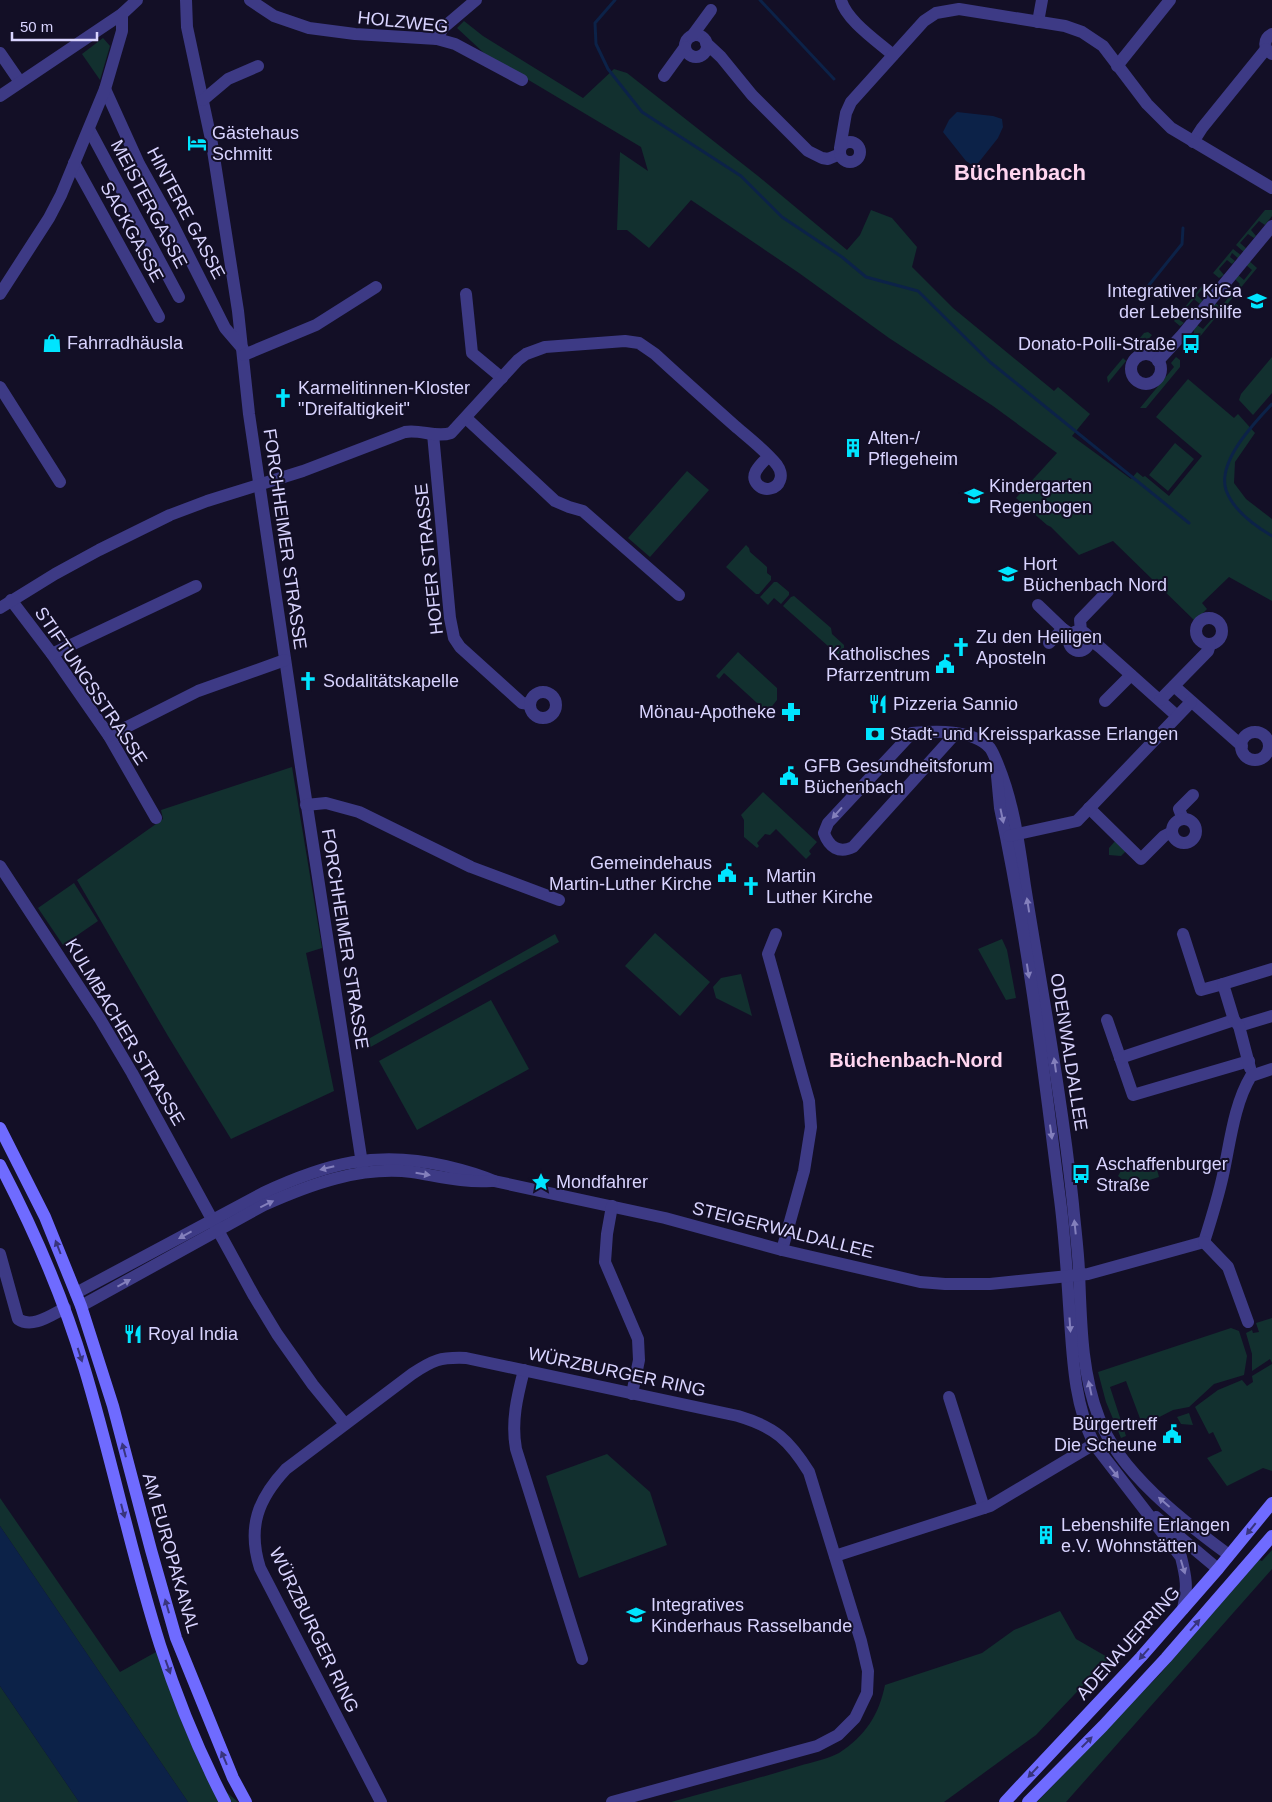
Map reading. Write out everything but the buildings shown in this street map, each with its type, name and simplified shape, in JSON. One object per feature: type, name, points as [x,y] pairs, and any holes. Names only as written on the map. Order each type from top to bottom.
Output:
[{"type":"main road","name":"AM EUROPAKANAL","points":[[0,1128],[45,1217],[81,1306],[113,1406],[176,1638],[233,1778],[246,1802]]},
{"type":"main road","name":"AM EUROPAKANAL","points":[[0,1165],[29,1222],[65,1308],[86,1372],[160,1646],[185,1715],[226,1802]]},
{"type":"main road","points":[[65,1308],[76,1293]]},
{"type":"main road","points":[[65,1308],[81,1306]]},
{"type":"main road","name":"ADENAUERRING","points":[[1005,1802],[1141,1657],[1218,1569],[1272,1503]]},
{"type":"main road","name":"ADENAUERRING","points":[[1028,1802],[1147,1678],[1272,1536]]},
{"type":"main road","points":[[1229,1555],[1239,1575]]},
{"type":"main road","points":[[1218,1569],[1239,1575]]},
{"type":"street","points":[[0,96],[122,14],[137,0]]},
{"type":"street","name":"FORCHHEIMER STRASSE","points":[[186,0],[187,27],[218,177],[244,352],[249,414],[306,805],[363,1166]]},
{"type":"street","name":"HOLZWEG","points":[[250,0],[274,16],[309,28],[355,34],[437,39],[454,44],[522,80]]},
{"type":"street","points":[[437,39],[443,28],[476,0]]},
{"type":"street","points":[[841,0],[842,6],[849,16],[893,55]]},
{"type":"street","points":[[1038,22],[1042,0]]},
{"type":"street","points":[[1117,66],[1170,0]]},
{"type":"street","points":[[692,36],[699,35],[705,40],[752,95],[808,151],[828,159],[840,151],[846,113],[851,102],[924,21],[945,5],[959,9],[1065,26],[1082,32],[1102,46],[1147,104],[1171,128],[1272,188]]},
{"type":"street","points":[[664,76],[685,47],[686,40],[692,36],[711,10]]},
{"type":"street","points":[[0,294],[49,218],[74,164],[105,89],[122,31],[122,14]]},
{"type":"street","points":[[1193,142],[1202,128],[1269,51],[1266,39],[1272,34]]},
{"type":"street","points":[[685,47],[691,56],[698,57],[706,50],[706,43]]},
{"type":"street","points":[[0,52],[20,82]]},
{"type":"street","points":[[202,100],[228,79],[258,66]]},
{"type":"street","name":"HINTERE GASSE","points":[[105,89],[139,164],[172,223],[225,328],[244,352]]},
{"type":"street","name":"MEISTERGASSE","points":[[89,129],[180,297]]},
{"type":"street","name":"SACKGASSE","points":[[74,164],[158,317]]},
{"type":"street","points":[[1158,361],[1272,226]]},
{"type":"street","points":[[244,352],[316,325],[376,286]]},
{"type":"street","points":[[466,294],[472,353],[502,378]]},
{"type":"street","points":[[0,608],[55,574],[170,515],[303,470],[405,432],[415,431],[445,435],[466,418],[518,360],[526,354],[545,347],[625,340],[638,343],[655,354],[768,457]]},
{"type":"street","points":[[0,387],[60,482]]},
{"type":"street","points":[[466,418],[555,500],[583,511],[618,539],[679,595]]},
{"type":"street","name":"HOFER STRASSE","points":[[433,434],[450,618],[454,638],[460,647],[522,703],[530,704]]},
{"type":"street","points":[[52,654],[196,586]]},
{"type":"street","points":[[1076,633],[1080,620],[1108,591]]},
{"type":"street","name":"STIFTUNGSSTRASSE","points":[[11,600],[52,654],[109,736],[156,818]]},
{"type":"street","points":[[1038,605],[1131,675],[1177,716]]},
{"type":"street","points":[[1049,643],[1076,633]]},
{"type":"street","points":[[1160,700],[1208,651],[1210,644]]},
{"type":"street","points":[[109,736],[198,691],[285,660]]},
{"type":"street","points":[[1105,701],[1131,675]]},
{"type":"street","points":[[1174,686],[1242,746]]},
{"type":"street","points":[[1011,836],[1077,821],[1191,702]]},
{"type":"street","name":"ODENWALDALLEE","points":[[956,733],[853,847],[842,850],[836,849],[830,845],[824,833],[828,823],[912,733],[930,732],[956,733],[965,734],[974,737],[990,748],[1005,782],[1011,836],[1052,1041],[1070,1176],[1074,1373],[1079,1403],[1087,1431],[1094,1444],[1181,1557],[1186,1577],[1187,1594],[1183,1609]]},
{"type":"street","points":[[1183,819],[1180,809],[1192,795]]},
{"type":"street","points":[[306,805],[326,803],[360,812],[471,867],[558,900]]},
{"type":"street","points":[[1089,808],[1141,859],[1164,836],[1172,832],[1176,822],[1183,819],[1187,820],[1193,824],[1196,832],[1193,839],[1186,843],[1178,842],[1172,832]]},
{"type":"street","name":"KULMBACHER STRASSE","points":[[0,866],[100,1019],[277,1334],[313,1385],[345,1424]]},
{"type":"street","points":[[776,934],[768,954],[809,1101],[810,1127],[804,1171],[782,1250]]},
{"type":"street","points":[[1183,934],[1201,990],[1272,969]]},
{"type":"street","points":[[1204,1242],[1215,1206],[1240,1101],[1251,1076],[1249,1061],[1223,984]]},
{"type":"street","points":[[1120,1058],[1237,1023],[1272,1016]]},
{"type":"street","points":[[1107,1020],[1133,1095],[1249,1061]]},
{"type":"street","points":[[1251,1076],[1272,1070]]},
{"type":"street","name":"STEIGERWALDALLEE","points":[[81,1306],[291,1180],[322,1169],[363,1166],[394,1158],[424,1161],[476,1173],[494,1181],[665,1218],[782,1250],[920,1282],[990,1284],[1073,1276]]},
{"type":"street","points":[[612,1206],[605,1262],[638,1339],[639,1360],[632,1394]]},
{"type":"street","name":"STEIGERWALDALLEE","points":[[76,1293],[215,1225]]},
{"type":"street","points":[[1073,1276],[1088,1274],[1204,1242]]},
{"type":"street","points":[[1204,1242],[1228,1267],[1248,1322]]},
{"type":"street","points":[[0,1254],[18,1319],[22,1322],[30,1323],[65,1308]]},
{"type":"street","name":"ODENWALDALLEE","points":[[1073,1276],[1080,1306],[1090,1393],[1106,1434],[1134,1475],[1180,1516],[1229,1555]]},
{"type":"street","name":"WÜRZBURGER RING","points":[[380,1802],[312,1666],[260,1568],[254,1537],[258,1513],[264,1497],[286,1469],[433,1361],[451,1357],[466,1358],[524,1370],[738,1416],[758,1422],[784,1438],[798,1454],[809,1472],[861,1641],[868,1671],[866,1694],[855,1718],[838,1735],[816,1746],[612,1802]]},
{"type":"street","points":[[524,1370],[514,1415],[513,1432],[516,1449],[582,1660]]},
{"type":"street","points":[[949,1397],[984,1508]]},
{"type":"street","points":[[835,1556],[984,1508],[1094,1444]]},
{"type":"street","name":"ODENWALDALLEE","points":[[1136,1499],[1218,1569]]},
{"type":"green space","points":[[464,21],[483,36],[583,98],[614,69],[627,73],[758,176],[847,250],[860,235],[871,210],[892,218],[917,247],[912,267],[953,308],[1054,391],[1058,387],[1090,414],[1072,436],[1131,479],[1137,472],[1143,477],[1145,476],[1169,496],[1202,456],[1156,417],[1188,379],[1234,418],[1238,414],[1255,433],[1235,462],[1234,483],[1246,499],[1272,519],[1272,601],[1229,577],[1202,603],[1207,609],[1195,621],[1113,541],[1079,555],[1051,527],[1016,498],[1057,453],[993,406],[889,338],[799,273],[691,200],[649,248],[627,230],[617,230],[620,152],[648,171],[641,147],[485,54],[457,28]]},
{"type":"green space","points":[[103,38],[110,46],[100,80],[82,54]]},
{"type":"green space","points":[[1265,210],[1272,210],[1272,216],[1265,225],[1259,221],[1251,230],[1256,236],[1254,238],[1248,234],[1240,243],[1247,249],[1245,253],[1236,245]]},
{"type":"green space","points":[[1233,249],[1242,256],[1239,259],[1232,253],[1230,257],[1235,261],[1232,264],[1227,260],[1219,269],[1224,275],[1219,278],[1213,273]]},
{"type":"green space","points":[[1248,260],[1257,268],[1220,313],[1212,306],[1215,303],[1221,307],[1229,297],[1224,292],[1227,289],[1232,293],[1240,284],[1235,279],[1238,275],[1244,280],[1252,270],[1245,264]]},
{"type":"green space","points":[[1205,282],[1212,290],[1205,286],[1197,295],[1203,301],[1200,304],[1194,299],[1186,308],[1192,313],[1190,317],[1183,312],[1178,319],[1184,323],[1180,326],[1174,321]]},
{"type":"green space","points":[[1209,311],[1216,317],[1198,339],[1194,336],[1194,328],[1197,325],[1203,329],[1211,320],[1205,315]]},
{"type":"green space","points":[[1148,332],[1152,335],[1145,343],[1142,341],[1134,351],[1131,349],[1144,333]]},
{"type":"green space","points":[[1176,357],[1180,360],[1180,367],[1146,408],[1140,408],[1174,367],[1171,363]]},
{"type":"green space","points":[[1272,357],[1272,393],[1253,415],[1239,400],[1241,394]]},
{"type":"green space","points":[[1123,358],[1126,361],[1108,383],[1107,377]]},
{"type":"green space","points":[[1175,443],[1194,459],[1168,491],[1149,475]]},
{"type":"green space","points":[[687,471],[709,490],[650,557],[628,538]]},
{"type":"green space","points":[[746,545],[750,552],[767,567],[767,573],[771,576],[771,580],[759,594],[756,594],[726,567]]},
{"type":"green space","points":[[774,582],[777,582],[789,592],[789,595],[781,604],[774,598],[768,605],[760,597]]},
{"type":"green space","points":[[794,596],[831,628],[832,634],[844,645],[839,654],[783,606]]},
{"type":"green space","points":[[738,652],[777,688],[777,700],[768,711],[724,673],[719,679],[716,676]]},
{"type":"green space","points":[[292,767],[322,948],[306,953],[334,1091],[231,1139],[168,1036],[77,880],[163,819],[161,810]]},
{"type":"green space","points":[[763,792],[817,842],[809,851],[811,854],[806,859],[776,829],[770,835],[765,834],[757,843],[759,846],[757,848],[744,837],[744,820],[741,815]]},
{"type":"green space","points":[[1116,840],[1127,850],[1121,856],[1109,855],[1109,848]]},
{"type":"green space","points":[[74,883],[98,921],[63,945],[38,908]]},
{"type":"green space","points":[[655,933],[710,982],[680,1016],[625,966]]},
{"type":"green space","points":[[555,934],[559,942],[367,1049],[363,1042]]},
{"type":"green space","points":[[1002,939],[1007,950],[1016,998],[1006,1000],[978,949]]},
{"type":"green space","points":[[741,974],[752,1016],[716,998],[713,987],[721,978]]},
{"type":"green space","points":[[491,1000],[529,1069],[417,1130],[379,1061]]},
{"type":"green space","points":[[1155,1162],[1159,1177],[1137,1184],[1135,1178],[1124,1181],[1118,1176],[1122,1169],[1127,1171]]},
{"type":"green space","points":[[1272,1318],[1272,1363],[1270,1359],[1252,1371],[1252,1354],[1246,1333],[1252,1330],[1253,1333],[1259,1332],[1256,1323]]},
{"type":"green space","points":[[1231,1328],[1239,1331],[1247,1356],[1244,1375],[1214,1384],[1189,1407],[1173,1410],[1136,1429],[1133,1424],[1141,1421],[1126,1381],[1110,1387],[1126,1436],[1121,1438],[1106,1402],[1098,1372]]},
{"type":"green space","points":[[1272,1364],[1272,1471],[1263,1468],[1227,1486],[1207,1458],[1222,1451],[1213,1432],[1209,1434],[1195,1407],[1218,1390],[1242,1380],[1247,1386],[1253,1382],[1252,1376]]},
{"type":"green space","points":[[1189,1413],[1193,1425],[1181,1424],[1177,1417]]},
{"type":"green space","points":[[607,1454],[650,1492],[667,1545],[579,1578],[546,1476]]},
{"type":"green space","points":[[0,1498],[120,1672],[156,1652],[183,1725],[204,1773],[238,1802],[188,1802],[0,1526]]},
{"type":"green space","points":[[1272,1550],[1272,1569],[1066,1802],[1037,1802],[1160,1674],[1259,1560],[1262,1561]]},
{"type":"green space","points":[[1060,1611],[1076,1639],[1109,1658],[1036,1735],[944,1802],[671,1802],[839,1753],[870,1724],[879,1706],[885,1685],[982,1653],[1014,1630]]},
{"type":"green space","points":[[0,1686],[79,1802],[0,1802]]},
{"type":"water","points":[[957,112],[993,116],[1002,119],[1003,127],[998,138],[975,167],[966,161],[943,132],[949,120]]},
{"type":"water","points":[[0,1526],[188,1802],[79,1802],[0,1686]]},
{"type":"waterway","points":[[615,0],[595,23],[596,44],[608,69],[642,112],[741,176],[782,217],[842,257],[866,277],[918,291],[990,362],[1189,523]]},
{"type":"waterway","points":[[760,0],[834,79]]},
{"type":"waterway","points":[[1149,285],[1182,244],[1183,228]]},
{"type":"waterway","points":[[1272,404],[1247,432],[1232,455],[1225,479],[1229,497],[1239,511],[1272,536]]},
{"type":"place","name":"Gästehaus Schmitt","points":[[197,143]]},
{"type":"place","name":"Integrativer KiGa der Lebenshilfe","points":[[1257,301]]},
{"type":"place","name":"Fahrradhäusla","points":[[52,343]]},
{"type":"place","name":"Donato-Polli-Straße","points":[[1191,344]]},
{"type":"place","name":"Karmelitinnen-Kloster \"Dreifaltigkeit\"","points":[[283,398]]},
{"type":"place","name":"Alten-/ Pflegeheim","points":[[853,448]]},
{"type":"place","name":"Kindergarten Regenbogen","points":[[974,496]]},
{"type":"place","name":"Hort Büchenbach Nord","points":[[1008,574]]},
{"type":"place","name":"Zu den Heiligen Aposteln","points":[[961,647]]},
{"type":"place","name":"Katholisches Pfarrzentrum","points":[[945,664]]},
{"type":"place","name":"Sodalitätskapelle","points":[[308,681]]},
{"type":"place","name":"Pizzeria Sannio","points":[[878,704]]},
{"type":"place","name":"Mönau-Apotheke","points":[[791,712]]},
{"type":"place","name":"Stadt- und Kreissparkasse Erlangen","points":[[875,734]]},
{"type":"place","name":"GFB Gesundheitsforum Büchenbach","points":[[789,776]]},
{"type":"place","name":"Gemeindehaus Martin-Luther Kirche","points":[[727,873]]},
{"type":"place","name":"Martin Luther Kirche","points":[[751,886]]},
{"type":"place","name":"Aschaffenburger Straße","points":[[1081,1174]]},
{"type":"place","name":"Mondfahrer","points":[[541,1182]]},
{"type":"place","name":"Royal India","points":[[133,1334]]},
{"type":"place","name":"Bürgertreff Die Scheune","points":[[1172,1434]]},
{"type":"place","name":"Lebenshilfe Erlangen e.V. Wohnstätten","points":[[1046,1535]]},
{"type":"place","name":"Integratives Kinderhaus Rasselbande","points":[[636,1615]]},
{"type":"district","name":"Büchenbach","points":[[1020,172]]},
{"type":"district","name":"Büchenbach-Nord","points":[[916,1060]]}]
